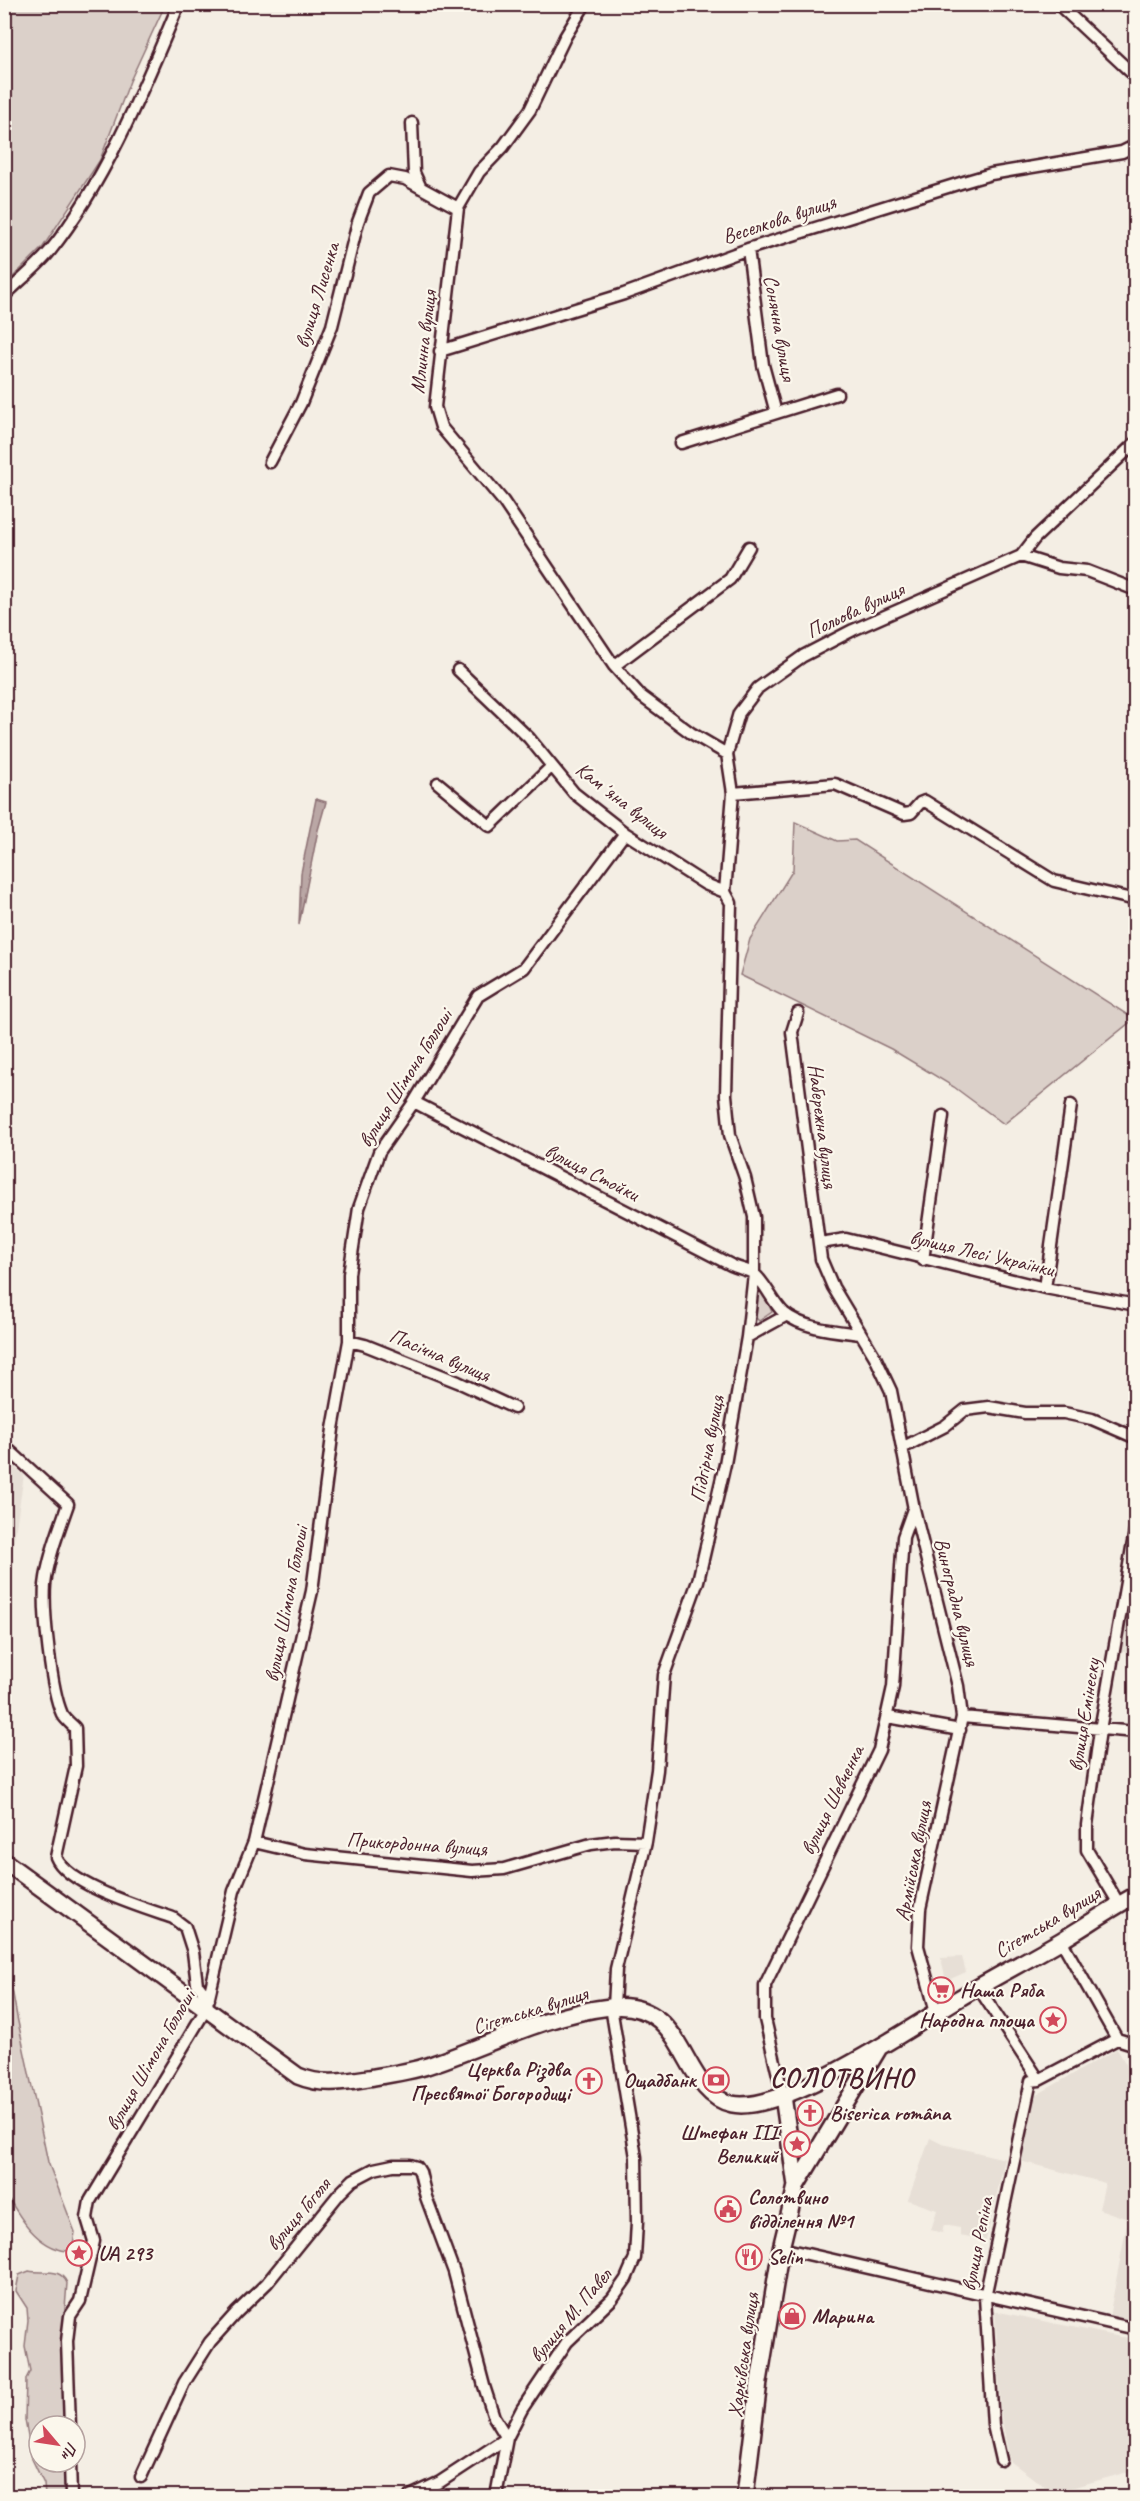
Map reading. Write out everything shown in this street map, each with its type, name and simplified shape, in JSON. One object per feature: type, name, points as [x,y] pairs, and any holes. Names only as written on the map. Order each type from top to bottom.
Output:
[{"type":"street","points":[[4,296],[49,252],[78,212],[130,118],[179,4]]},
{"type":"street","name":"Млинна вулиця","points":[[585,4],[565,37],[530,110],[503,147],[479,172],[458,208],[435,407],[441,427],[503,501],[614,666],[641,696],[691,733],[727,754]]},
{"type":"street","points":[[1058,4],[1136,77]]},
{"type":"street","points":[[412,123],[414,173],[421,188]]},
{"type":"street","name":"Веселкова вулиця","points":[[440,351],[624,294],[748,249],[991,174],[1122,152],[1136,145]]},
{"type":"street","name":"вулиця Лисенка","points":[[270,462],[301,403],[332,326],[358,222],[369,194],[388,176],[405,179],[458,208]]},
{"type":"street","name":"Сонячна вулиця","points":[[748,249],[763,365],[776,413]]},
{"type":"street","name":"Сонячна вулиця","points":[[681,443],[837,394]]},
{"type":"street","name":"Польова вулиця","points":[[725,892],[732,793],[727,754],[739,713],[758,688],[803,656],[853,630],[1021,556],[1035,538],[1136,442]]},
{"type":"street","points":[[614,666],[730,579],[749,547]]},
{"type":"street","points":[[1021,556],[1059,568],[1087,571],[1136,590]]},
{"type":"street","name":"Камʼяна вулиця","points":[[458,670],[530,738],[574,793],[625,833],[705,884],[725,892]]},
{"type":"street","points":[[438,783],[490,826],[551,767]]},
{"type":"street","points":[[732,793],[835,784],[904,814],[910,813],[925,801],[1054,881],[1136,900]]},
{"type":"street","name":"вулиця Шімона Голлоші","points":[[69,2414],[67,2341],[70,2316],[80,2301],[94,2241],[87,2218],[90,2201],[208,2004],[234,1891],[254,1842],[312,1591],[333,1429],[349,1341],[349,1274],[359,1208],[379,1152],[414,1102],[478,996],[524,968],[625,833]]},
{"type":"street","name":"Підгірна вулиця","points":[[612,2007],[616,1969],[646,1842],[657,1770],[664,1675],[698,1581],[725,1464],[747,1337],[754,1274],[754,1217],[746,1178],[729,1135],[726,1095],[731,903],[725,892]]},
{"type":"street","name":"Набережна вулиця","points":[[798,1013],[792,1032],[820,1243]]},
{"type":"street","name":"вулиця Стойки","points":[[414,1102],[731,1265],[754,1274]]},
{"type":"street","points":[[1045,1288],[1071,1105]]},
{"type":"street","points":[[923,1260],[943,1116]]},
{"type":"street","name":"вулиця Лесі Українки","points":[[820,1243],[846,1239],[923,1260],[1045,1288],[1136,1305]]},
{"type":"street","name":"Виноградна вулиця","points":[[820,1243],[821,1259],[833,1287],[875,1357],[891,1391],[914,1509],[958,1686],[962,1717]]},
{"type":"street","points":[[754,1274],[763,1283],[772,1300],[787,1315],[806,1324],[860,1334]]},
{"type":"street","points":[[747,1337],[787,1315]]},
{"type":"street","name":"Пасічна вулиця","points":[[349,1341],[365,1345],[448,1378],[514,1408]]},
{"type":"street","points":[[902,1448],[945,1426],[965,1410],[989,1407],[1025,1413],[1064,1413],[1092,1419],[1136,1438]]},
{"type":"street","points":[[4,1450],[10,1451],[68,1504],[45,1585],[45,1623],[57,1698],[63,1716],[75,1728],[76,1766],[56,1857],[59,1866],[75,1878],[129,1902],[173,1918],[185,1927],[193,1952],[197,1984],[208,2004]]},
{"type":"street","name":"вулиця Шевченка","points":[[783,2096],[765,2019],[765,1985],[879,1750],[888,1718],[893,1686],[903,1537],[914,1509]]},
{"type":"street","name":"вулиця Емінеску","points":[[1119,1904],[1087,1850],[1087,1825],[1100,1730],[1136,1525]]},
{"type":"street","points":[[962,1717],[1136,1732]]},
{"type":"street","name":"Армійська вулиця","points":[[936,2012],[918,1946],[920,1909],[962,1717]]},
{"type":"street","points":[[888,1718],[960,1730]]},
{"type":"street","name":"Прикордонна вулиця","points":[[254,1842],[305,1854],[472,1871],[504,1869],[591,1844],[615,1841],[646,1842]]},
{"type":"street","name":"Сігетська вулиця","points":[[4,1861],[66,1908],[208,2004],[298,2076],[313,2082],[334,2083],[420,2068],[530,2028],[612,2007],[639,2008],[652,2013],[666,2026],[710,2093],[722,2101],[749,2105],[783,2096],[879,2048],[1136,1895]]},
{"type":"street","points":[[1061,1940],[1117,2038],[1136,2045]]},
{"type":"street","points":[[978,1987],[1040,2080],[1117,2038]]},
{"type":"street","name":"вулиця М. Павел","points":[[496,2496],[507,2438],[522,2409],[567,2342],[612,2299],[626,2279],[635,2258],[636,2157],[612,2007]]},
{"type":"street","name":"Харківська вулиця","points":[[745,2496],[759,2382],[781,2248],[796,2186],[879,2048]]},
{"type":"street","name":"вулиця Репіна","points":[[1001,2460],[993,2426],[985,2296],[1031,2081],[1040,2080]]},
{"type":"street","name":"Харківська вулиця","points":[[783,2096],[796,2186]]},
{"type":"street","name":"вулиця Гоголя","points":[[141,2477],[184,2383],[210,2342],[267,2283],[353,2180],[374,2169],[393,2165],[410,2165],[417,2167],[420,2172],[426,2197],[454,2272],[494,2417],[507,2438]]},
{"type":"street","points":[[781,2248],[1136,2330]]},
{"type":"street","points":[[410,2496],[440,2482],[507,2438]]},
{"type":"street","points":[[70,2474],[71,2496]]},
{"type":"shaded area","points":[[5,4],[165,5],[130,81],[100,160],[43,247],[5,285]]},
{"type":"shaded area","points":[[316,799],[326,802],[318,830],[299,925],[301,873]]},
{"type":"shaded area","points":[[795,822],[837,841],[855,840],[1134,1019],[1004,1124],[954,1087],[891,1049],[740,975],[750,939],[793,870]]},
{"type":"shaded area","points":[[763,1291],[772,1312],[759,1321],[756,1318],[758,1293]]},
{"type":"shaded area","points":[[5,1460],[24,1475],[5,1599]]},
{"type":"shaded area","points":[[1135,1565],[1135,1652],[1121,1652]]},
{"type":"shaded area","points":[[4,1943],[17,2017],[48,2162],[75,2232],[73,2246],[67,2251],[56,2248],[37,2237],[5,2192]]},
{"type":"shaded area","points":[[962,1957],[966,1972],[946,1981],[941,1958]]},
{"type":"shaded area","points":[[1117,2049],[1135,2080],[1135,2323],[1109,2317],[1128,2219],[1099,2209],[1105,2183],[1020,2161],[1033,2097]]},
{"type":"shaded area","points":[[930,2138],[942,2144],[1005,2159],[986,2240],[960,2235],[960,2228],[944,2225],[942,2233],[931,2230],[937,2210],[908,2200]]},
{"type":"shaded area","points":[[29,2271],[51,2272],[60,2275],[67,2283],[63,2334],[64,2414],[27,2414],[27,2431],[26,2379],[30,2371],[25,2346],[28,2320],[27,2308],[16,2291],[19,2275]]},
{"type":"shaded area","points":[[995,2311],[1135,2338],[1135,2470],[1053,2493],[1010,2461],[1001,2416]]},
{"type":"shaded area","points":[[39,2474],[66,2474],[67,2496],[45,2496],[44,2484]]},
{"type":"place","name":"Наша Ряба","points":[[941,1990]]},
{"type":"place","name":"Народна площа","points":[[1053,2020]]},
{"type":"place","name":"Ощадбанк","points":[[716,2080]]},
{"type":"place","name":"Церква Різдва Пресвятої Богородиці","points":[[589,2081]]},
{"type":"place","name":"Biserica româna","points":[[810,2113]]},
{"type":"place","name":"Штефан III Великий","points":[[797,2144]]},
{"type":"place","name":"Солотвино відділення №1","points":[[728,2209]]},
{"type":"place","name":"UA 293","points":[[79,2253]]},
{"type":"place","name":"Selin","points":[[749,2257]]},
{"type":"place","name":"Марина","points":[[792,2316]]},
{"type":"district","name":"СОЛОТВИНО","points":[[842,2078]]}]
